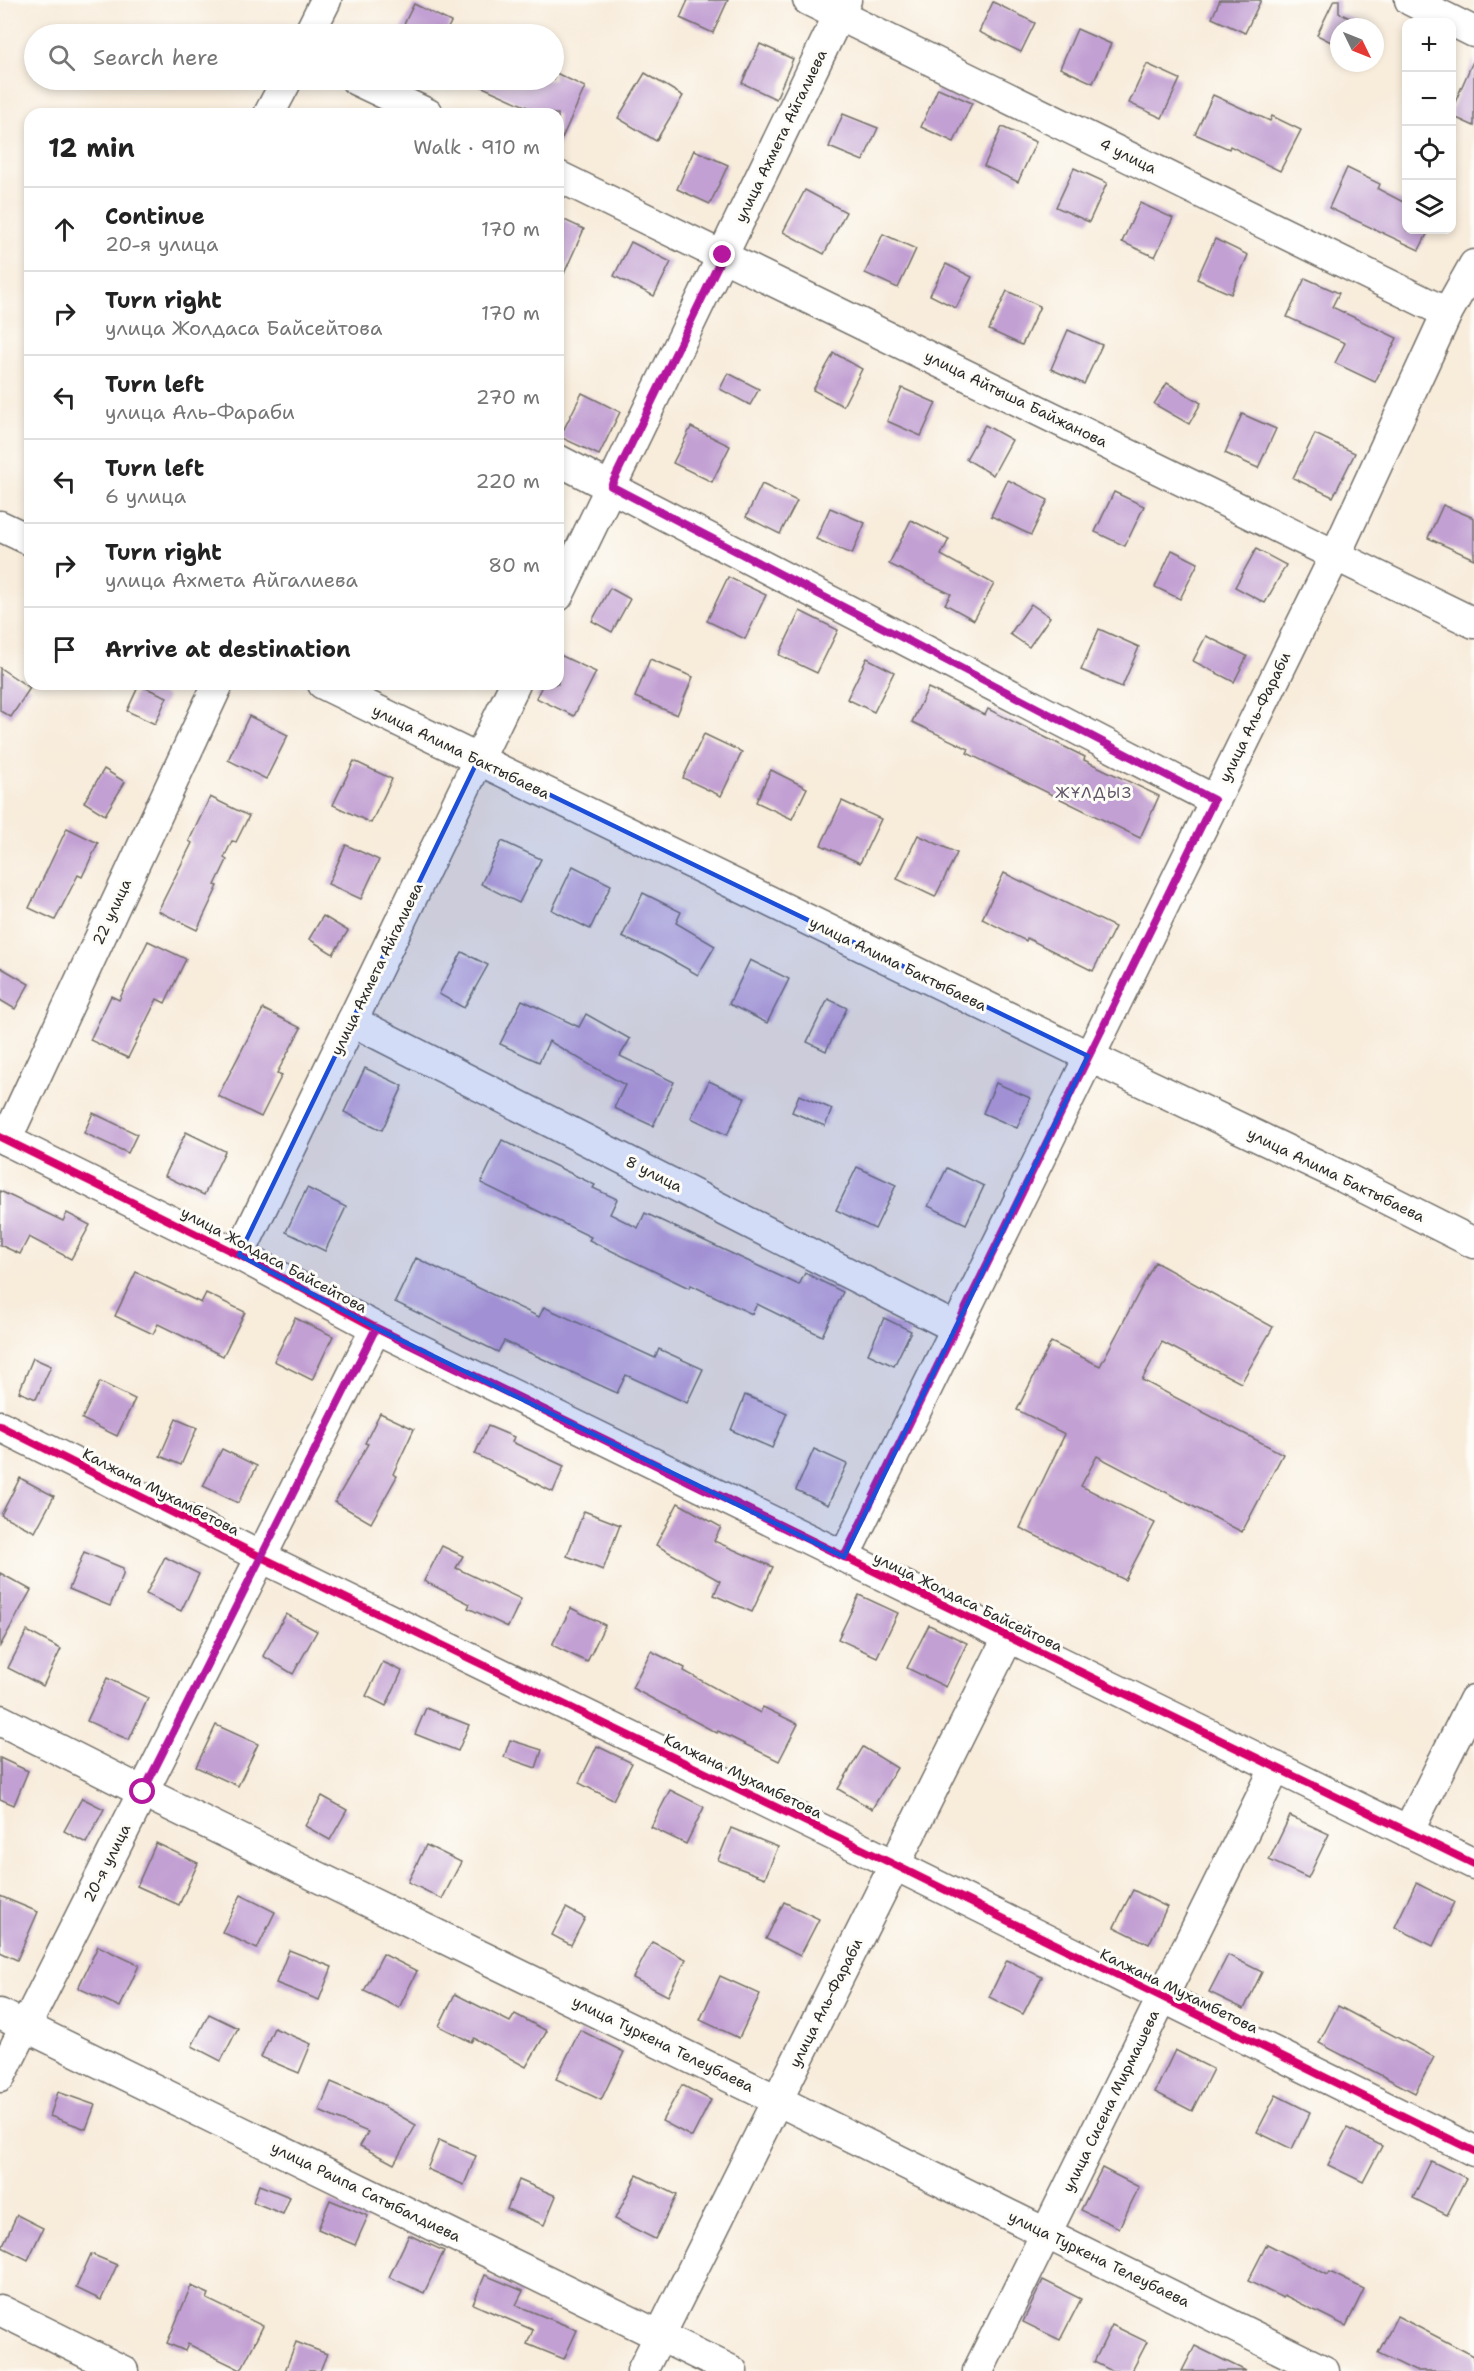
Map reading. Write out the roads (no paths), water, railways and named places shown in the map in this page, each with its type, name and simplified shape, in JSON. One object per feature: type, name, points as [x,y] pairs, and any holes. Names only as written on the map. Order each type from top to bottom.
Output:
[{"type":"street","points":[[314,24],[326,0]]},
{"type":"street","name":"4 улица","points":[[808,0],[843,7],[1447,313]]},
{"type":"street","points":[[1410,0],[1474,32]]},
{"type":"street","name":"улица Ахмета Айгалиева","points":[[564,584],[843,7]]},
{"type":"street","points":[[272,108],[281,90]]},
{"type":"street","points":[[377,90],[415,108]]},
{"type":"street","name":"улица Айтыша Байжанова","points":[[564,179],[1474,623]]},
{"type":"street","name":"улица Аль-Фараби","points":[[844,1557],[1335,556],[1447,313],[1474,264]]},
{"type":"street","points":[[564,463],[1214,800]]},
{"type":"street","points":[[0,526],[24,537]]},
{"type":"street","name":"22 улица","points":[[3,1138],[215,690]]},
{"type":"street","name":"улица Алима Бактыбаева","points":[[335,690],[1088,1056],[1343,1177],[1474,1244]]},
{"type":"street","name":"улица Ахмета Айгалиева","points":[[239,1255],[512,690]]},
{"type":"street","name":"8 улица","points":[[352,1020],[956,1328]]},
{"type":"street","name":"улица Жолдаса Байсейтова","points":[[3,1138],[239,1255],[376,1328],[1474,1864]]},
{"type":"street","name":"20-я улица","points":[[0,2077],[12,2020],[143,1792],[376,1328]]},
{"type":"street","name":"Калжана Мухамбетова","points":[[0,1426],[261,1557],[895,1865],[1474,2151]]},
{"type":"street","name":"улица Аль-Фараби","points":[[642,2371],[1009,1636]]},
{"type":"street","points":[[1408,1832],[1474,1700]]},
{"type":"street","name":"улица Туркена Телеубаева","points":[[0,1720],[143,1792],[777,2100],[1324,2371]]},
{"type":"street","name":"улица Сисена Мирмашева","points":[[978,2371],[1276,1767]]},
{"type":"street","name":"улица Раипа Сатыбалдиева","points":[[12,2020],[732,2371]]},
{"type":"street","points":[[0,2310],[123,2371]]},
{"type":"district","name":"ЖҰЛДЫЗ","points":[[1094,792]]}]
